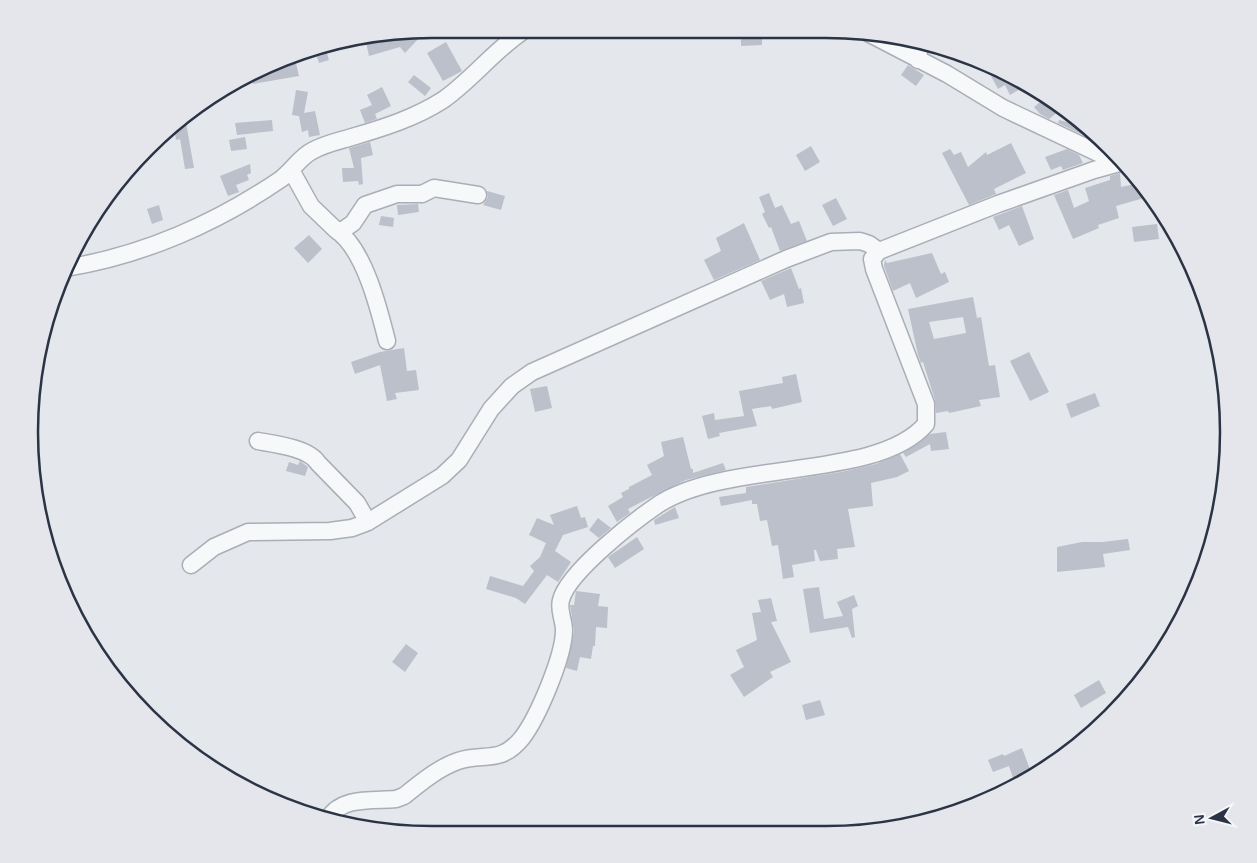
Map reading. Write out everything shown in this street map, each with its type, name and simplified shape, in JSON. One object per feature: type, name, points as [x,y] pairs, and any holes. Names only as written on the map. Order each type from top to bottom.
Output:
[{"type":"street","points":[[74,266],[125,256],[181,234],[283,178],[311,151],[393,124],[442,101],[512,38]]},
{"type":"street","points":[[885,42],[947,74],[1003,108],[1108,157]]},
{"type":"street","points":[[918,60],[919,49]]},
{"type":"street","points":[[332,812],[344,804],[396,799],[404,796],[455,762],[472,758],[496,757],[509,751],[534,720],[558,662],[564,629],[560,602],[566,586],[604,548],[660,504],[690,490],[716,483],[776,470],[837,462],[890,450],[919,432],[926,424],[926,404],[874,269],[872,260],[879,251],[998,204],[1115,165]]},
{"type":"street","points":[[291,170],[311,206],[336,230],[344,235],[364,264],[366,276],[376,295],[387,341]]},
{"type":"street","points":[[336,230],[343,230],[353,223],[365,205],[397,194],[422,194],[434,188],[478,195]]},
{"type":"street","points":[[191,564],[214,547],[248,532],[330,531],[352,528],[368,522],[448,471],[459,460],[492,409],[512,386],[532,372],[786,259],[831,242],[860,241],[869,244],[879,251]]},
{"type":"street","points":[[258,440],[299,450],[314,456],[318,463],[358,502],[368,522]]},
{"type":"building","points":[[419,38],[405,53],[400,47],[369,56],[366,43]]},
{"type":"building","points":[[741,38],[762,38],[762,45],[741,46]]},
{"type":"building","points":[[446,42],[462,71],[443,81],[427,53]]},
{"type":"building","points":[[326,52],[329,60],[319,63],[316,55]]},
{"type":"building","points":[[296,63],[299,76],[253,84],[253,80],[288,65]]},
{"type":"building","points":[[908,65],[924,75],[916,86],[901,75]]},
{"type":"building","points":[[414,75],[431,88],[425,96],[408,82]]},
{"type":"building","points":[[993,75],[1021,89],[1010,95],[1005,85],[998,89],[991,76]]},
{"type":"building","points":[[382,87],[391,106],[375,114],[377,119],[365,123],[360,110],[372,105],[367,95]]},
{"type":"building","points":[[296,90],[308,92],[304,113],[315,111],[320,135],[309,137],[308,130],[302,132],[299,116],[292,115]]},
{"type":"building","points":[[1040,102],[1057,113],[1049,119],[1040,114],[1034,107]]},
{"type":"building","points":[[272,120],[273,131],[237,135],[235,123]]},
{"type":"building","points":[[1059,120],[1070,123],[1083,134],[1081,134],[1058,123]]},
{"type":"building","points":[[186,124],[194,168],[185,169],[180,139],[176,140],[175,133]]},
{"type":"building","points":[[245,137],[247,149],[231,151],[229,140]]},
{"type":"building","points":[[370,142],[373,155],[361,158],[363,184],[359,185],[358,181],[343,182],[342,168],[354,168],[349,148]]},
{"type":"building","points":[[1011,143],[1026,173],[994,189],[996,194],[969,205],[942,153],[950,149],[954,155],[961,152],[968,167],[986,152],[987,155]]},
{"type":"building","points":[[811,146],[820,162],[805,171],[796,155]]},
{"type":"building","points":[[1067,149],[1079,155],[1083,163],[1063,170],[1061,166],[1051,170],[1045,157]]},
{"type":"building","points":[[250,164],[251,173],[247,175],[249,180],[236,185],[239,192],[228,196],[220,176]]},
{"type":"building","points":[[1120,173],[1121,187],[1132,185],[1143,198],[1116,206],[1119,218],[1098,225],[1099,228],[1073,239],[1054,195],[1068,190],[1074,208],[1089,201],[1085,188],[1110,180],[1110,176]]},
{"type":"building","points":[[487,191],[505,196],[501,210],[483,205],[488,197]]},
{"type":"building","points":[[769,193],[775,208],[782,205],[791,224],[799,221],[807,241],[780,251],[771,227],[769,228],[762,214],[765,212],[759,197]]},
{"type":"building","points":[[836,198],[847,219],[833,226],[822,205]]},
{"type":"building","points":[[418,204],[419,212],[398,215],[397,205]]},
{"type":"building","points":[[159,205],[163,220],[152,224],[147,209]]},
{"type":"building","points":[[1022,206],[1034,239],[1019,246],[1009,225],[999,230],[993,217]]},
{"type":"building","points":[[381,216],[394,218],[393,227],[379,225]]},
{"type":"building","points":[[744,223],[760,260],[714,280],[704,260],[721,251],[716,238]]},
{"type":"building","points":[[1157,224],[1159,239],[1134,242],[1132,227]]},
{"type":"building","points":[[309,235],[322,249],[308,263],[294,248]]},
{"type":"building","points":[[932,253],[941,274],[945,272],[949,282],[916,298],[910,283],[893,291],[884,266],[885,260],[887,263]]},
{"type":"building","points":[[791,268],[799,289],[801,288],[804,303],[787,307],[784,294],[770,300],[761,281]]},
{"type":"building","points":[[973,297],[977,318],[981,317],[989,366],[995,365],[1000,397],[979,400],[981,406],[949,413],[948,411],[936,413],[935,400],[923,362],[921,363],[918,355],[908,309]],"holes":[[[963,317],[966,333],[934,339],[929,322]]]},
{"type":"building","points":[[404,348],[407,371],[416,370],[419,390],[395,393],[397,399],[387,401],[380,365],[355,374],[351,362],[380,352]]},
{"type":"building","points":[[1029,352],[1049,392],[1030,401],[1010,361]]},
{"type":"building","points":[[796,374],[802,402],[772,409],[771,406],[752,409],[757,426],[719,433],[720,436],[708,439],[702,416],[714,413],[715,420],[744,416],[739,391],[783,383],[782,377]]},
{"type":"building","points":[[547,386],[552,408],[535,412],[530,389]]},
{"type":"building","points":[[1095,393],[1100,406],[1071,418],[1066,404]]},
{"type":"building","points":[[946,432],[949,449],[931,451],[930,444],[906,457],[903,453],[930,434]]},
{"type":"building","points":[[683,437],[693,473],[723,463],[726,470],[686,480],[628,509],[630,513],[617,522],[608,506],[623,497],[621,493],[629,489],[629,487],[652,475],[647,465],[664,456],[661,442]]},
{"type":"building","points":[[900,454],[909,471],[897,477],[871,483],[873,506],[848,509],[855,547],[837,549],[838,559],[820,561],[816,550],[814,550],[815,561],[792,565],[794,577],[783,579],[778,545],[772,546],[767,520],[760,521],[757,504],[752,504],[752,500],[721,506],[719,497],[746,493],[746,487],[841,472],[876,464]]},
{"type":"building","points":[[300,461],[308,467],[305,476],[286,471],[289,462],[298,465]]},
{"type":"building","points":[[577,506],[581,518],[585,517],[588,527],[563,535],[555,551],[571,562],[558,582],[547,575],[525,604],[516,598],[486,589],[490,576],[523,586],[534,571],[530,566],[540,557],[546,543],[529,535],[537,518],[554,525],[550,515]]},
{"type":"building","points":[[675,507],[679,518],[655,525],[654,520]]},
{"type":"building","points":[[598,518],[611,528],[599,538],[589,530]]},
{"type":"building","points":[[637,537],[644,549],[615,568],[608,557]]},
{"type":"building","points":[[1128,539],[1130,550],[1103,554],[1105,567],[1057,572],[1057,547],[1082,542]]},
{"type":"building","points":[[819,587],[824,619],[843,616],[837,602],[854,595],[858,606],[852,609],[855,637],[852,638],[848,627],[810,633],[803,589]]},
{"type":"building","points":[[576,591],[600,594],[598,606],[608,607],[607,628],[596,627],[595,646],[593,646],[591,659],[580,657],[577,671],[566,668],[574,631],[570,605],[574,605]]},
{"type":"building","points":[[771,598],[777,621],[771,622],[791,662],[770,672],[773,677],[744,697],[730,675],[744,667],[736,650],[757,640],[752,613],[761,612],[758,600]]},
{"type":"building","points":[[406,644],[418,653],[405,672],[392,662]]},
{"type":"building","points":[[1099,680],[1106,693],[1081,708],[1074,695]]},
{"type":"building","points":[[820,700],[825,715],[806,720],[802,705]]},
{"type":"building","points":[[1022,748],[1030,768],[1013,778],[1009,766],[993,772],[988,760],[1003,754],[1004,756]]}]
